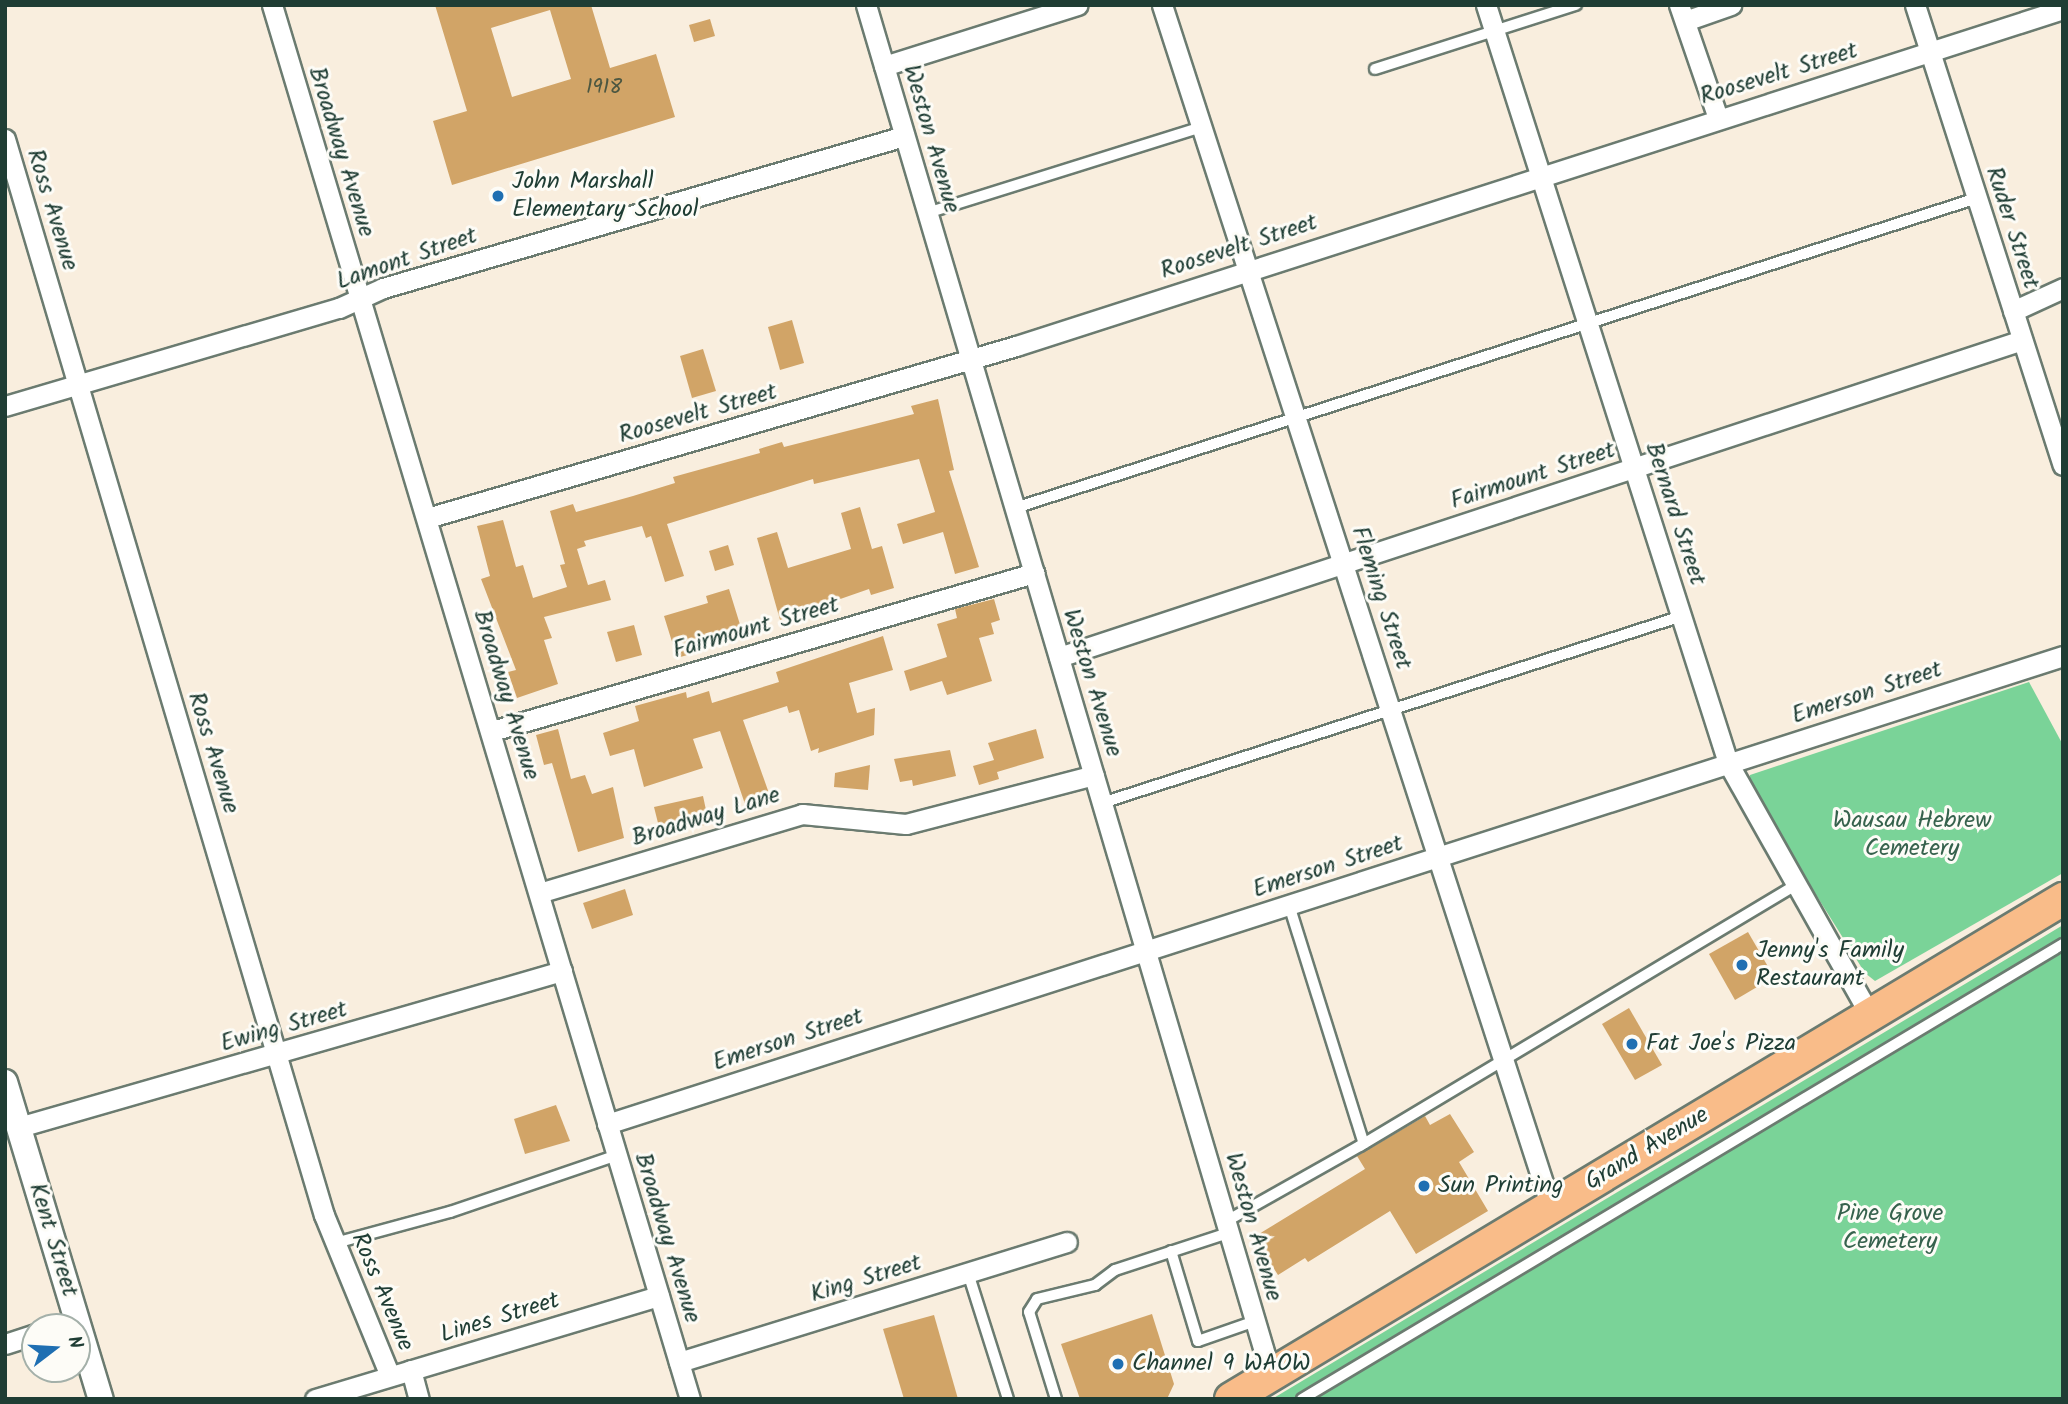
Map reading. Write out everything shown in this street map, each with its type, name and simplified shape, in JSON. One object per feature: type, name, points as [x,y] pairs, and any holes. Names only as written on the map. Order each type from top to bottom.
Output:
[{"type":"main road","name":"Grand Avenue","points":[[1231,1399],[2063,899]]},
{"type":"street","name":"Broadway Avenue","points":[[272,5],[492,731],[690,1399]]},
{"type":"street","name":"Weston Avenue","points":[[866,5],[1271,1375]]},
{"type":"street","points":[[884,66],[1078,5]]},
{"type":"street","name":"Fleming Street","points":[[1162,5],[1550,1207]]},
{"type":"street","name":"Bernard Street","points":[[1486,5],[1728,763],[1794,886],[1870,1015]]},
{"type":"street","points":[[1718,118],[1682,13],[1731,5]]},
{"type":"street","name":"Ruder Street","points":[[1915,5],[2063,465]]},
{"type":"street","name":"Roosevelt Street","points":[[427,518],[971,360],[2063,9]]},
{"type":"street","name":"Lamont Street","points":[[5,406],[360,301],[383,288],[904,136]]},
{"type":"street","name":"Ross Avenue","points":[[5,139],[335,1243],[390,1376]]},
{"type":"street","points":[[2013,311],[2063,288]]},
{"type":"street","name":"Fairmount Street","points":[[1059,657],[2022,341]]},
{"type":"street","name":"Fairmount Street","points":[[492,731],[1034,573]]},
{"type":"street","name":"Emerson Street","points":[[607,1124],[2063,656]]},
{"type":"street","name":"Broadway Lane","points":[[539,894],[802,814],[906,824],[1094,775]]},
{"type":"street","name":"Ewing Street","points":[[19,1128],[562,971]]},
{"type":"street","name":"Kent Street","points":[[7,1094],[19,1128],[64,1313]]},
{"type":"street","name":"King Street","points":[[679,1362],[1067,1242]]},
{"type":"street","name":"Lines Street","points":[[315,1399],[659,1296]]},
{"type":"street","name":"Ross Avenue","points":[[411,1370],[419,1399]]},
{"type":"street","name":"Kent Street","points":[[91,1377],[101,1399]]},
{"type":"lane","points":[[1374,69],[1576,5]]},
{"type":"lane","points":[[927,213],[1201,127]]},
{"type":"lane","points":[[1015,508],[1297,420],[1977,198]]},
{"type":"lane","points":[[1102,803],[1682,616]]},
{"type":"lane","points":[[1056,1399],[1029,1312],[1037,1299],[1094,1285],[1115,1270],[1171,1251],[1227,1227],[1794,886]]},
{"type":"lane","points":[[1289,905],[1364,1144]]},
{"type":"lane","points":[[1302,1399],[2063,944]]},
{"type":"lane","points":[[335,1243],[450,1212],[547,1175],[617,1155]]},
{"type":"lane","points":[[1171,1251],[1198,1341],[1255,1321]]},
{"type":"lane","points":[[968,1273],[1008,1399]]},
{"type":"green space","name":"Wausau Hebrew Cemetery","points":[[2029,682],[2063,745],[2063,873],[1875,981],[1865,973],[1813,890],[1750,783],[1750,775]]},
{"type":"green space","name":"Pine Grove Cemetery","points":[[2063,925],[2063,1399],[1272,1399],[2005,960]]},
{"type":"building","points":[[435,5],[591,5],[610,68],[656,54],[675,117],[452,185],[433,121],[467,111]],"holes":[[[550,10],[571,79],[512,97],[491,28]]]},
{"type":"building","points":[[710,19],[715,36],[694,42],[689,25]]},
{"type":"building","points":[[792,320],[804,363],[780,370],[768,327]]},
{"type":"building","points":[[703,349],[716,391],[692,398],[680,356]]},
{"type":"building","points":[[938,399],[954,470],[949,471],[979,567],[955,574],[943,532],[903,544],[897,524],[935,512],[919,459],[814,484],[813,479],[667,524],[684,576],[665,582],[651,536],[646,538],[642,526],[584,541],[586,546],[577,549],[588,585],[605,580],[611,600],[544,617],[552,638],[544,640],[558,684],[517,698],[508,672],[516,670],[481,579],[490,576],[477,526],[503,520],[516,567],[523,565],[533,598],[567,587],[560,565],[565,564],[550,511],[573,504],[576,512],[633,496],[675,483],[673,477],[760,453],[759,449],[782,442],[784,447],[914,414],[911,406]]},
{"type":"building","points":[[860,507],[872,549],[882,546],[894,588],[871,595],[869,589],[780,620],[757,538],[777,532],[788,568],[851,549],[841,513]]},
{"type":"building","points":[[728,545],[734,565],[715,571],[709,551]]},
{"type":"building","points":[[729,589],[742,631],[699,644],[701,651],[677,658],[664,616],[708,603],[706,596]]},
{"type":"building","points":[[994,599],[1000,620],[991,623],[994,634],[979,638],[992,681],[947,695],[942,681],[910,691],[904,671],[947,657],[937,624],[957,618],[955,609]]},
{"type":"building","points":[[634,625],[642,655],[616,662],[607,632]]},
{"type":"building","points":[[883,636],[893,670],[849,683],[857,713],[875,708],[874,735],[818,753],[819,748],[811,751],[799,710],[789,713],[787,706],[743,720],[771,799],[746,807],[720,731],[693,739],[703,768],[644,787],[634,749],[610,756],[603,733],[639,721],[635,706],[686,692],[687,698],[709,691],[712,703],[779,682],[776,672]]},
{"type":"building","points":[[558,729],[571,779],[585,775],[592,794],[613,787],[624,838],[578,852],[552,763],[544,765],[536,735]]},
{"type":"building","points":[[1036,729],[1044,758],[997,772],[999,779],[979,785],[973,766],[994,760],[988,743]]},
{"type":"building","points":[[950,750],[956,776],[913,786],[912,780],[900,782],[894,759]]},
{"type":"building","points":[[870,765],[868,790],[834,787],[835,773]]},
{"type":"building","points":[[703,796],[709,824],[661,835],[654,807]]},
{"type":"building","points":[[625,889],[633,915],[592,929],[583,903]]},
{"type":"building","name":"Jenny's Family Restaurant","points":[[1748,932],[1774,977],[1735,1000],[1709,954]]},
{"type":"building","name":"Fat Joe's Pizza","points":[[1629,1008],[1662,1065],[1635,1080],[1602,1024]]},
{"type":"building","points":[[556,1105],[570,1141],[525,1154],[514,1119]]},
{"type":"building","name":"Sun Printing","points":[[1450,1114],[1474,1152],[1459,1162],[1488,1211],[1416,1254],[1390,1211],[1308,1262],[1305,1258],[1278,1275],[1254,1237],[1365,1169],[1357,1156],[1425,1116],[1430,1125]]},
{"type":"building","name":"Channel 9 WAOW","points":[[1152,1314],[1174,1384],[1167,1399],[1080,1399],[1061,1344]]},
{"type":"building","points":[[934,1315],[958,1399],[904,1399],[883,1329]]},
{"type":"place","name":"John Marshall Elementary School","points":[[498,196]]},
{"type":"place","name":"Jenny's Family Restaurant","points":[[1742,965]]},
{"type":"place","name":"Fat Joe's Pizza","points":[[1632,1044]]},
{"type":"place","name":"Sun Printing","points":[[1424,1186]]},
{"type":"place","name":"Channel 9 WAOW","points":[[1118,1364]]}]
